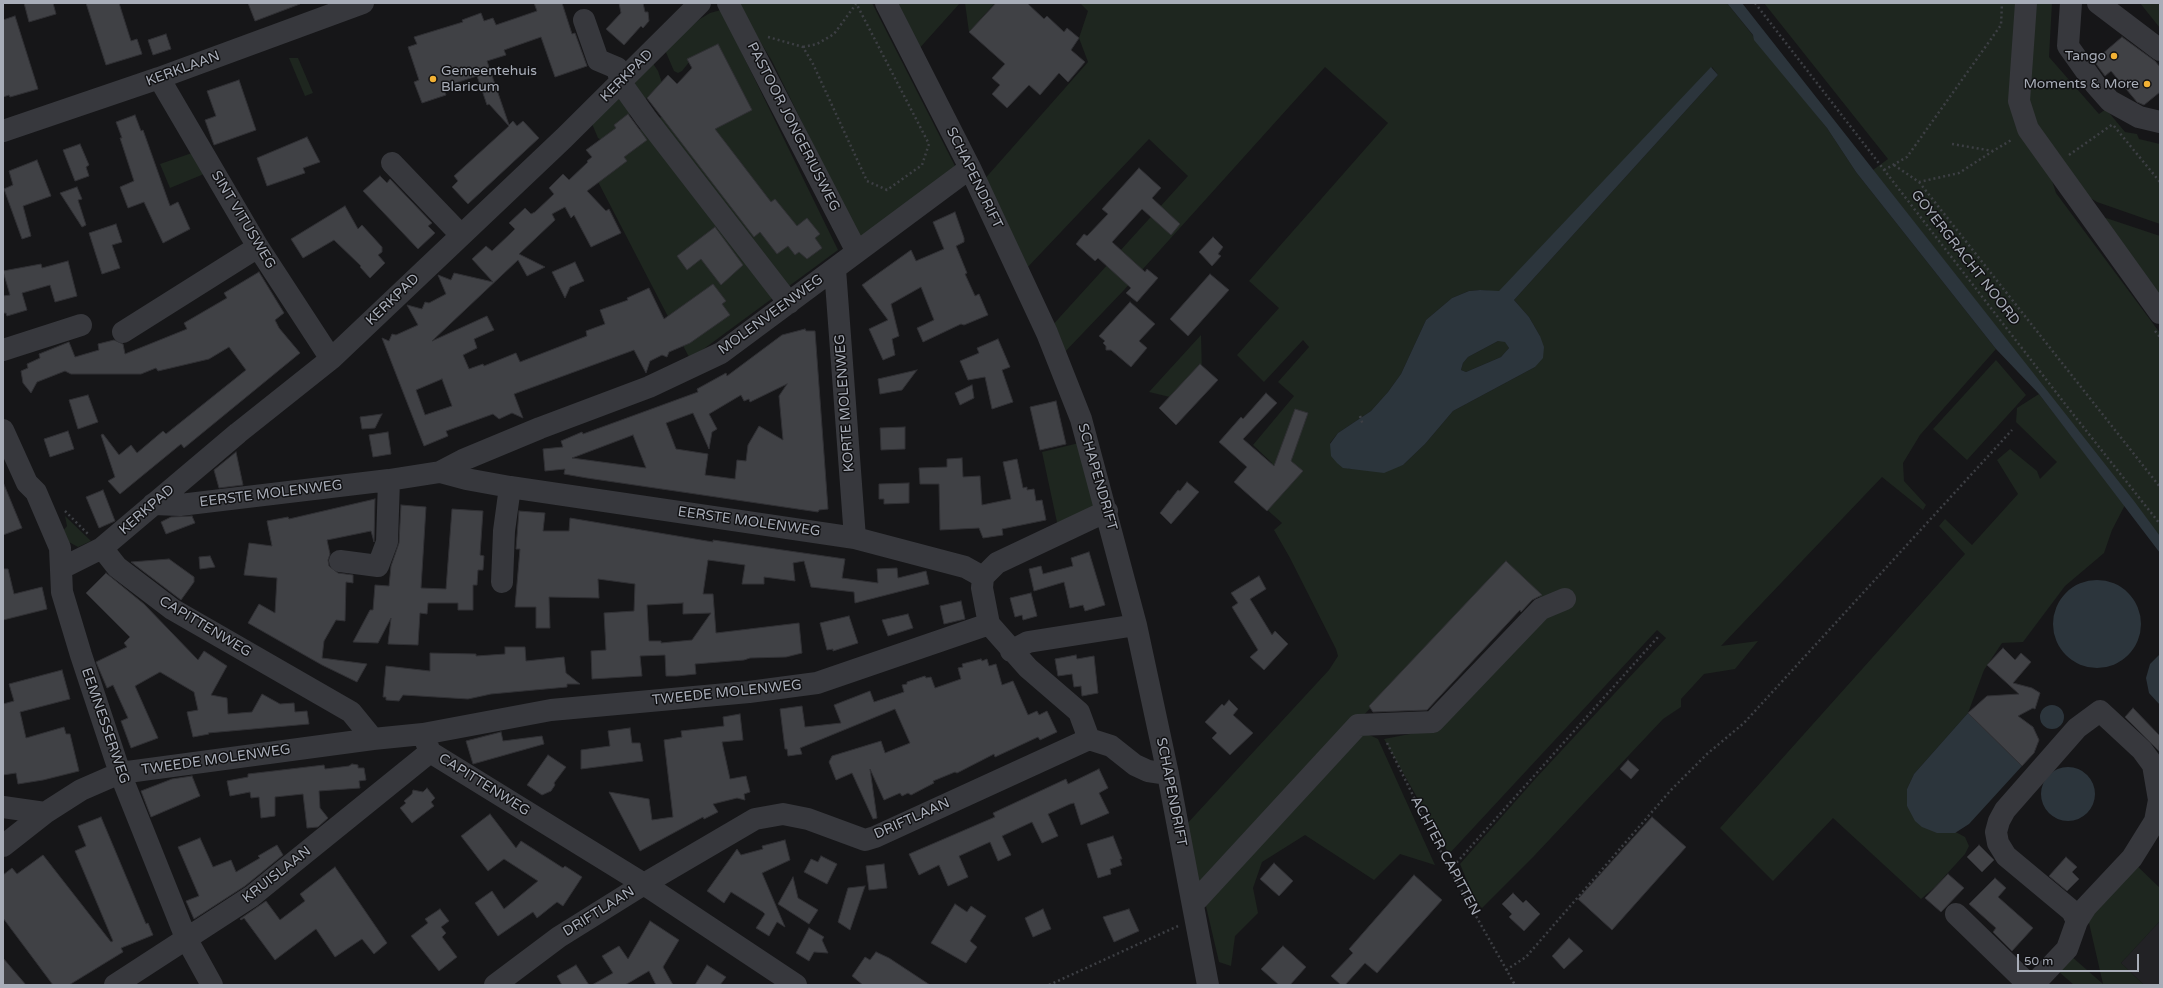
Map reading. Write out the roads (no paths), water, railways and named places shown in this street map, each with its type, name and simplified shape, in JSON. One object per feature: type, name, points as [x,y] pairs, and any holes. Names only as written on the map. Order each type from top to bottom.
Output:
[{"type":"street","name":"KERKLAAN","points":[[3,131],[159,78],[363,3]]},
{"type":"street","name":"KERKPAD","points":[[62,568],[102,548],[238,432],[331,359],[621,83],[700,3]]},
{"type":"street","name":"PASTOOR JONGERIUSWEG","points":[[728,3],[857,252]]},
{"type":"street","name":"SCHAPENDRIFT","points":[[886,3],[970,168],[1047,333],[1081,419],[1108,511],[1136,625],[1168,774],[1208,985]]},
{"type":"street","points":[[2026,3],[2019,101],[2028,129],[2154,294],[2160,313]]},
{"type":"street","points":[[2072,3],[2068,46],[2110,100],[2121,118],[2139,117],[2160,122]]},
{"type":"street","points":[[2098,3],[2160,50]]},
{"type":"street","points":[[584,20],[598,60],[617,68],[621,83],[646,118],[789,303]]},
{"type":"street","name":"SINT VITUSWEG","points":[[159,78],[258,247],[331,359]]},
{"type":"street","points":[[392,163],[461,235]]},
{"type":"street","name":"MOLENVEENWEG","points":[[440,472],[463,460],[540,428],[649,387],[721,353],[970,168]]},
{"type":"street","points":[[123,332],[258,247]]},
{"type":"street","name":"KORTE MOLENWEG","points":[[835,269],[855,538]]},
{"type":"street","points":[[3,350],[81,325]]},
{"type":"street","name":"EEMNESSERWEG","points":[[3,430],[10,463],[36,492],[60,548],[62,592],[120,773],[186,938],[212,985]]},
{"type":"street","name":"EERSTE MOLENWEG","points":[[153,504],[180,505],[389,480],[440,472],[466,480],[855,538],[965,567],[983,577]]},
{"type":"street","points":[[340,561],[378,566],[387,542],[389,480]]},
{"type":"street","points":[[502,582],[504,531],[510,486]]},
{"type":"street","points":[[1108,511],[997,563],[983,577],[982,588],[989,624],[1011,651],[1028,668],[1079,712],[1088,739],[1111,746],[1135,765],[1148,772],[1168,774]]},
{"type":"street","name":"CAPITTENWEG","points":[[102,548],[117,567],[172,610],[351,712],[373,739]]},
{"type":"street","points":[[1195,910],[1358,725],[1433,722],[1541,609],[1564,599]]},
{"type":"street","name":"TWEEDE MOLENWEG","points":[[427,743],[551,710],[749,692],[817,683],[989,624]]},
{"type":"street","points":[[1011,651],[1028,642],[1136,625]]},
{"type":"street","points":[[2033,985],[2067,949],[2077,922],[2086,907],[2132,858],[2144,841],[2155,821],[2159,800],[2153,765],[2142,750],[2100,712],[2077,728],[2005,810],[1999,821],[1996,832],[1998,843],[2006,856],[2072,911],[2077,922]]},
{"type":"street","points":[[373,739],[427,743]]},
{"type":"street","name":"TWEEDE MOLENWEG","points":[[3,846],[45,813],[81,790],[120,773],[373,739]]},
{"type":"street","name":"DRIFTLAAN","points":[[495,985],[559,937],[644,884],[755,819],[783,814],[808,818],[865,840],[875,837],[1088,739]]},
{"type":"street","name":"CAPITTENWEG","points":[[427,743],[796,985]]},
{"type":"street","name":"KRUISLAAN","points":[[115,985],[252,896],[427,743]]},
{"type":"street","points":[[3,807],[45,813]]},
{"type":"street","points":[[1956,914],[2028,985]]},
{"type":"place","name":"Tango","points":[[2114,56]]},
{"type":"place","name":"Gemeentehuis Blaricum","points":[[433,79]]},
{"type":"place","name":"Moments & More","points":[[2147,84]]}]
